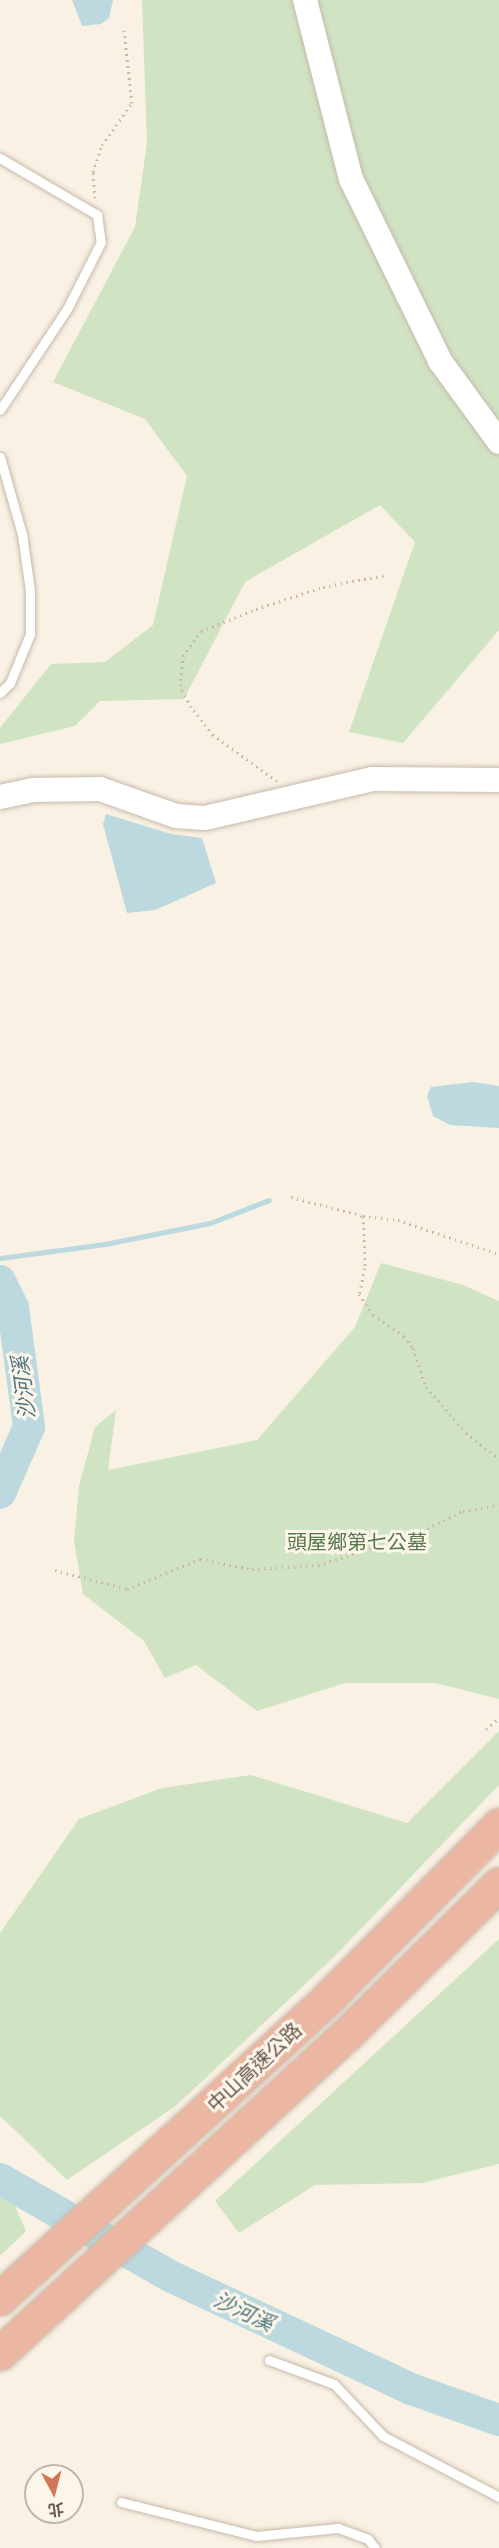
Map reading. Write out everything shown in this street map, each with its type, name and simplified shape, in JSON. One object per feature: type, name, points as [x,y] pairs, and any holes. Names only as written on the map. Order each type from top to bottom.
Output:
[{"type":"highway","name":"中山高速公路","points":[[1,2298],[172,2144],[335,1991],[499,1825]]},
{"type":"highway","name":"中山高速公路","points":[[0,2353],[355,2026],[499,1884]]},
{"type":"street","points":[[305,0],[351,179],[440,362],[499,442]]},
{"type":"street","points":[[0,797],[33,790],[100,789],[176,816],[205,818],[372,779],[499,780]]},
{"type":"lane","points":[[0,158],[97,215],[100,242],[77,290],[0,410]]},
{"type":"lane","points":[[0,457],[22,534],[30,591],[30,634],[10,683],[0,693]]},
{"type":"lane","points":[[269,2360],[334,2385],[383,2436],[499,2497]]},
{"type":"lane","points":[[121,2502],[256,2536],[338,2528],[368,2539],[375,2548]]},
{"type":"path","points":[[97,215],[93,172],[102,145],[132,103],[124,30]]},
{"type":"path","points":[[296,796],[213,735],[180,686],[183,656],[201,632],[256,609],[323,587],[385,575]]},
{"type":"path","points":[[291,1197],[363,1216],[398,1220],[499,1254]]},
{"type":"path","points":[[363,1216],[365,1268],[359,1294],[373,1315],[404,1336],[413,1348],[426,1387],[466,1433],[499,1459]]},
{"type":"path","points":[[55,1570],[127,1588],[200,1559],[252,1569],[318,1565],[411,1536],[464,1511],[499,1505]]},
{"type":"path","points":[[486,1729],[499,1718]]},
{"type":"green space","points":[[142,0],[499,0],[499,630],[403,743],[349,732],[415,542],[380,505],[245,582],[184,699],[100,701],[75,726],[0,744],[0,728],[51,664],[105,662],[153,625],[187,476],[145,419],[53,382],[135,227],[147,143]]},
{"type":"green space","name":"頭屋鄉第七公墓","points":[[381,1263],[463,1285],[499,1301],[499,1699],[436,1683],[345,1683],[257,1711],[196,1665],[165,1678],[144,1641],[83,1594],[74,1542],[79,1486],[95,1427],[116,1410],[108,1470],[257,1440],[355,1327]]},
{"type":"green space","points":[[499,1731],[499,1785],[336,1955],[177,2105],[67,2180],[0,2116],[0,1933],[79,1819],[162,1788],[251,1775],[407,1823]]},
{"type":"green space","points":[[499,1939],[499,2164],[422,2183],[315,2185],[239,2233],[215,2201]]},
{"type":"green space","points":[[0,2194],[14,2204],[26,2231],[0,2256]]},
{"type":"water","points":[[72,0],[113,0],[109,18],[101,24],[82,26]]},
{"type":"water","points":[[106,814],[171,834],[202,838],[216,883],[155,910],[127,913],[103,824]]},
{"type":"water","points":[[473,1082],[499,1086],[499,1128],[450,1125],[433,1116],[427,1096],[431,1087]]},
{"type":"waterway","points":[[0,1258],[105,1244],[210,1223],[269,1200]]},
{"type":"waterway","name":"沙河溪","points":[[0,1281],[13,1308],[29,1427],[0,1493]]},
{"type":"waterway","name":"沙河溪","points":[[0,2179],[172,2277],[411,2389],[499,2420]]}]
